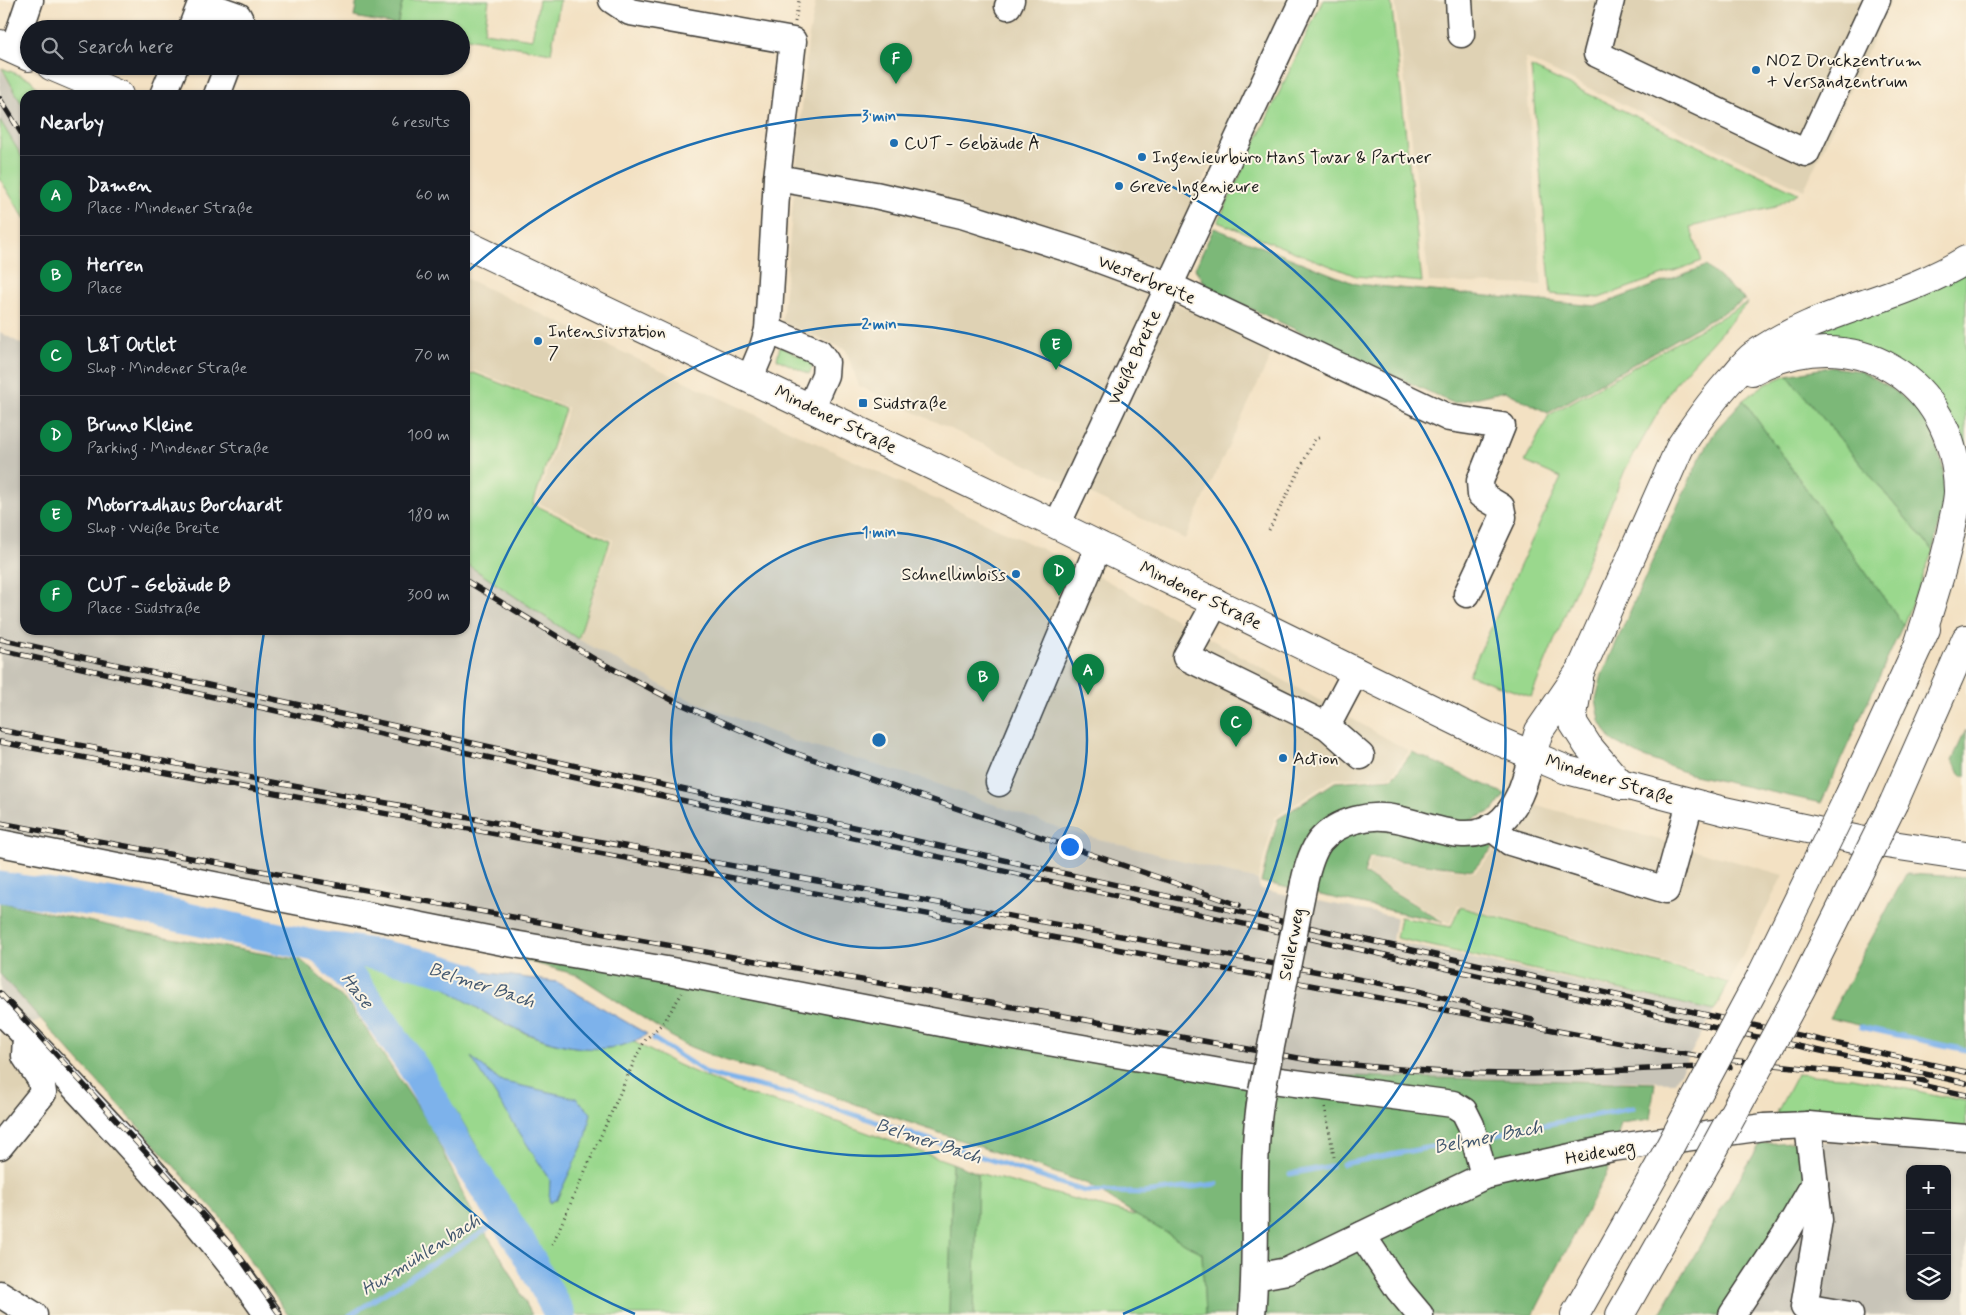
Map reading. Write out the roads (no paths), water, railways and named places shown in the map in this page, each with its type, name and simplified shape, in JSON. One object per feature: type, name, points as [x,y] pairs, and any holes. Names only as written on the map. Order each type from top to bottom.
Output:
[{"type":"main road","points":[[72,75],[107,90]]},
{"type":"main road","name":"Mindener Straße","points":[[470,246],[1099,545],[1487,736],[1567,770],[1622,786],[1860,840],[1966,856]]},
{"type":"main road","points":[[1532,755],[1539,731],[1581,670],[1680,447],[1701,413],[1726,384],[1752,356],[1784,336],[1898,292],[1966,260]]},
{"type":"main road","points":[[1726,384],[1765,364],[1802,353],[1830,351],[1863,355],[1898,371],[1926,396],[1944,425],[1956,461],[1958,494],[1948,550],[1918,646]]},
{"type":"main road","points":[[1575,1315],[1661,1163],[1761,976],[1848,798],[1918,646],[1966,535]]},
{"type":"main road","points":[[1620,1315],[1708,1160],[1801,989],[1894,802],[1966,639]]},
{"type":"main road","points":[[1532,755],[1554,739],[1572,721],[1581,670]]},
{"type":"main road","points":[[1572,721],[1588,746],[1622,786]]},
{"type":"street","points":[[24,20],[30,0]]},
{"type":"street","points":[[612,0],[630,12],[793,41],[777,178],[768,330],[750,378]]},
{"type":"street","name":"Weiße Breite","points":[[1057,525],[1302,0]]},
{"type":"street","points":[[1459,0],[1461,34]]},
{"type":"street","points":[[1611,0],[1597,54],[1806,153],[1877,0]]},
{"type":"street","points":[[195,20],[200,6],[207,5],[238,16],[240,20]]},
{"type":"street","points":[[14,50],[20,31]]},
{"type":"street","points":[[165,90],[171,75]]},
{"type":"street","points":[[219,90],[225,75]]},
{"type":"street","name":"Westerbreite","points":[[777,178],[875,195],[962,214],[1076,251],[1168,285],[1449,418],[1502,426],[1480,480],[1481,495],[1501,507],[1503,517],[1467,594]]},
{"type":"street","points":[[768,330],[819,352],[826,362],[825,375],[811,407]]},
{"type":"street","points":[[999,783],[1099,545]]},
{"type":"street","points":[[1216,602],[1186,657],[1326,726],[1361,756]]},
{"type":"street","points":[[1326,726],[1356,671]]},
{"type":"street","name":"Seilerweg","points":[[1252,1315],[1255,1277],[1256,1124],[1309,862],[1320,841],[1339,826],[1366,817],[1396,818],[1440,832],[1471,834],[1496,825],[1515,805],[1523,788],[1532,755]]},
{"type":"street","points":[[1491,827],[1510,842],[1666,890],[1690,802]]},
{"type":"street","points":[[0,843],[508,943],[693,975],[972,1029],[1249,1077],[1453,1104],[1464,1111],[1474,1136],[1484,1176]]},
{"type":"street","points":[[0,1010],[26,1035],[204,1231],[268,1315]]},
{"type":"street","points":[[0,1146],[43,1093],[41,1080],[25,1056],[26,1035]]},
{"type":"street","points":[[1808,1125],[1819,1220],[1804,1311],[1850,1315]]},
{"type":"street","name":"Heideweg","points":[[1255,1277],[1287,1271],[1484,1176],[1612,1148],[1764,1127],[1808,1125],[1966,1138]]},
{"type":"street","points":[[1732,1315],[1786,1235],[1814,1182]]},
{"type":"street","points":[[1362,1236],[1398,1290],[1420,1315]]},
{"type":"street","points":[[0,1294],[34,1315]]},
{"type":"water","points":[[430,965],[557,982],[647,1034],[627,1044],[604,1048],[581,1048],[533,1036],[490,1015],[451,992],[437,977]]},
{"type":"water","points":[[471,1057],[500,1081],[576,1098],[591,1113],[586,1138],[557,1199],[549,1203],[550,1180]]},
{"type":"waterway","name":"Hase","points":[[0,887],[140,908],[320,947],[356,984],[414,1068],[462,1152],[525,1250],[560,1315]]},
{"type":"waterway","name":"Belmer Bach","points":[[320,947],[396,959],[470,979]]},
{"type":"waterway","name":"Belmer Bach","points":[[1861,1027],[1966,1050]]},
{"type":"waterway","name":"Belmer Bach","points":[[654,1039],[708,1074],[795,1095],[1084,1191],[1143,1193],[1216,1184]]},
{"type":"waterway","name":"Belmer Bach","points":[[1481,1137],[1633,1108]]},
{"type":"waterway","name":"Belmer Bach","points":[[1343,1164],[1468,1140]]},
{"type":"waterway","name":"Belmer Bach","points":[[1290,1174],[1331,1166]]},
{"type":"waterway","name":"Huxmühlenbach","points":[[350,1315],[505,1218]]},
{"type":"railway","points":[[0,99],[20,131]]},
{"type":"railway","points":[[470,583],[596,660],[674,701],[789,751],[1239,905]]},
{"type":"railway","points":[[0,639],[1966,1072]]},
{"type":"railway","points":[[0,650],[1966,1083]]},
{"type":"railway","points":[[0,730],[293,786],[1336,975],[1415,990],[1532,1020]]},
{"type":"railway","points":[[0,742],[1639,1046],[1710,1058],[1925,1081]]},
{"type":"railway","points":[[0,823],[1315,1061],[1369,1067],[1477,1074],[1730,1067]]},
{"type":"railway","points":[[0,993],[234,1249],[280,1315]]},
{"type":"railway","points":[[1916,1084],[1966,1095]]},
{"type":"place","name":"NOZ Druckzentrum + Versandzentrum","points":[[1756,70]]},
{"type":"place","name":"CUT - Gebäude B","points":[[896,84]]},
{"type":"place","name":"CUT - Gebäude A","points":[[894,143]]},
{"type":"place","name":"Ingenieurbüro Hans Tovar & Partner","points":[[1142,157]]},
{"type":"place","name":"Greve Ingenieure","points":[[1119,186]]},
{"type":"place","name":"Intensivstation 7","points":[[538,341]]},
{"type":"place","name":"Motorradhaus Borchardt","points":[[1056,370]]},
{"type":"place","name":"Südstraße","points":[[863,403]]},
{"type":"place","name":"Schnellimbiss","points":[[1016,574]]},
{"type":"place","name":"Bruno Kleine","points":[[1059,596]]},
{"type":"place","name":"Damen","points":[[1088,695]]},
{"type":"place","name":"Herren","points":[[983,702]]},
{"type":"place","name":"L&T Outlet","points":[[1236,747]]},
{"type":"place","name":"Action","points":[[1283,758]]}]
